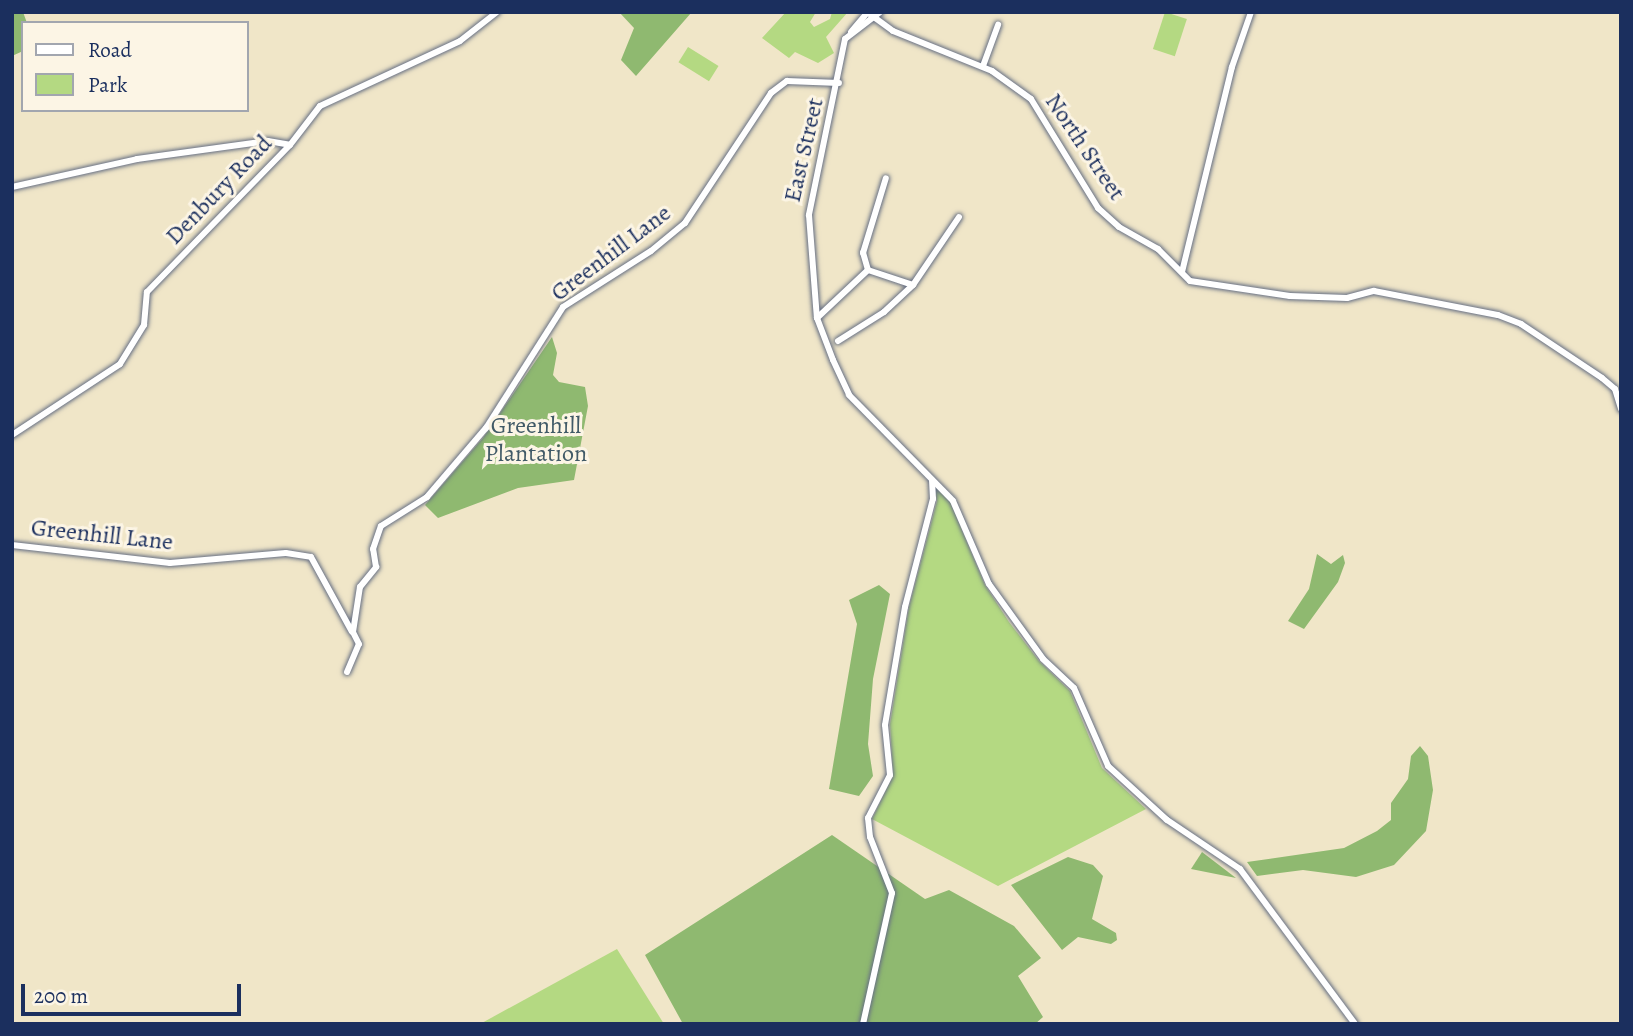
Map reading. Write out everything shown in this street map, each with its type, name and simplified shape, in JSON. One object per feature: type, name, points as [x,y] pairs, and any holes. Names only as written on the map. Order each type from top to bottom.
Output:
[{"type":"street","name":"Denbury Road","points":[[12,435],[120,364],[144,325],[147,292],[290,145],[320,106],[335,96],[391,77],[460,41],[497,12]]},
{"type":"street","points":[[845,39],[880,12]]},
{"type":"street","points":[[1182,272],[1232,67],[1251,12]]},
{"type":"street","points":[[845,39],[867,13]]},
{"type":"street","name":"North Street","points":[[867,13],[874,19],[983,66],[1031,99],[1098,208],[1119,227],[1158,249],[1190,281],[1206,287],[1333,298],[1374,291],[1498,315],[1521,324],[1602,378],[1615,389],[1621,409]]},
{"type":"street","points":[[983,66],[998,25]]},
{"type":"street","name":"East Street","points":[[845,39],[839,83],[809,215],[817,318],[849,395],[912,454],[953,501],[989,584],[1013,622],[1074,688],[1108,766],[1167,820],[1240,869],[1355,1024]]},
{"type":"street","name":"Greenhill Lane","points":[[353,632],[360,587],[376,568],[373,549],[381,526],[427,497],[486,428],[564,307],[651,251],[685,223],[771,93],[786,81],[839,83]]},
{"type":"street","points":[[12,187],[137,159],[268,141],[290,145]]},
{"type":"street","points":[[868,270],[863,253],[886,178]]},
{"type":"street","points":[[838,341],[884,312],[913,285],[959,217]]},
{"type":"street","points":[[817,318],[868,270]]},
{"type":"street","points":[[868,270],[913,285]]},
{"type":"street","points":[[863,1024],[892,893],[870,837],[869,818],[890,775],[885,725],[905,607],[933,499],[932,480]]},
{"type":"street","name":"Greenhill Lane","points":[[12,545],[170,563],[286,553],[311,557],[359,644],[347,672]]},
{"type":"green space","points":[[12,12],[23,12],[26,21],[21,21],[21,52],[12,56]]},
{"type":"green space","points":[[619,12],[691,13],[636,76],[621,60],[634,28]]},
{"type":"green space","points":[[786,12],[816,12],[810,22],[814,27],[830,19],[832,12],[848,12],[826,37],[834,53],[818,63],[795,52],[789,58],[762,38]]},
{"type":"green space","points":[[1165,12],[1187,19],[1175,56],[1153,49]]},
{"type":"green space","points":[[688,47],[719,66],[709,81],[678,62]]},
{"type":"green space","name":"Greenhill Plantation","points":[[552,337],[557,353],[553,375],[559,382],[585,387],[588,406],[574,480],[518,488],[438,518],[425,505],[483,438]]},
{"type":"green space","points":[[935,486],[950,502],[985,585],[1009,622],[1039,661],[1070,691],[1102,768],[1146,809],[998,886],[872,819],[893,776],[890,724],[909,607],[937,501]]},
{"type":"green space","points":[[1317,554],[1331,564],[1343,555],[1345,563],[1338,582],[1304,629],[1288,621],[1309,589]]},
{"type":"green space","points":[[879,585],[890,594],[873,679],[868,744],[873,776],[859,796],[829,789],[857,624],[849,600]]},
{"type":"green space","points":[[1420,746],[1428,756],[1433,790],[1426,831],[1394,865],[1356,877],[1303,870],[1257,876],[1247,862],[1344,848],[1377,831],[1391,820],[1391,803],[1408,779],[1411,756]]},
{"type":"green space","points":[[832,835],[925,899],[949,890],[1014,926],[1041,958],[1018,976],[1043,1017],[1035,1024],[683,1024],[645,955]]},
{"type":"green space","points":[[1202,852],[1236,878],[1191,869]]},
{"type":"green space","points":[[1068,857],[1093,865],[1103,876],[1092,919],[1116,933],[1117,940],[1111,944],[1078,937],[1062,950],[1011,885]]},
{"type":"green space","points":[[617,949],[664,1024],[480,1024]]}]
